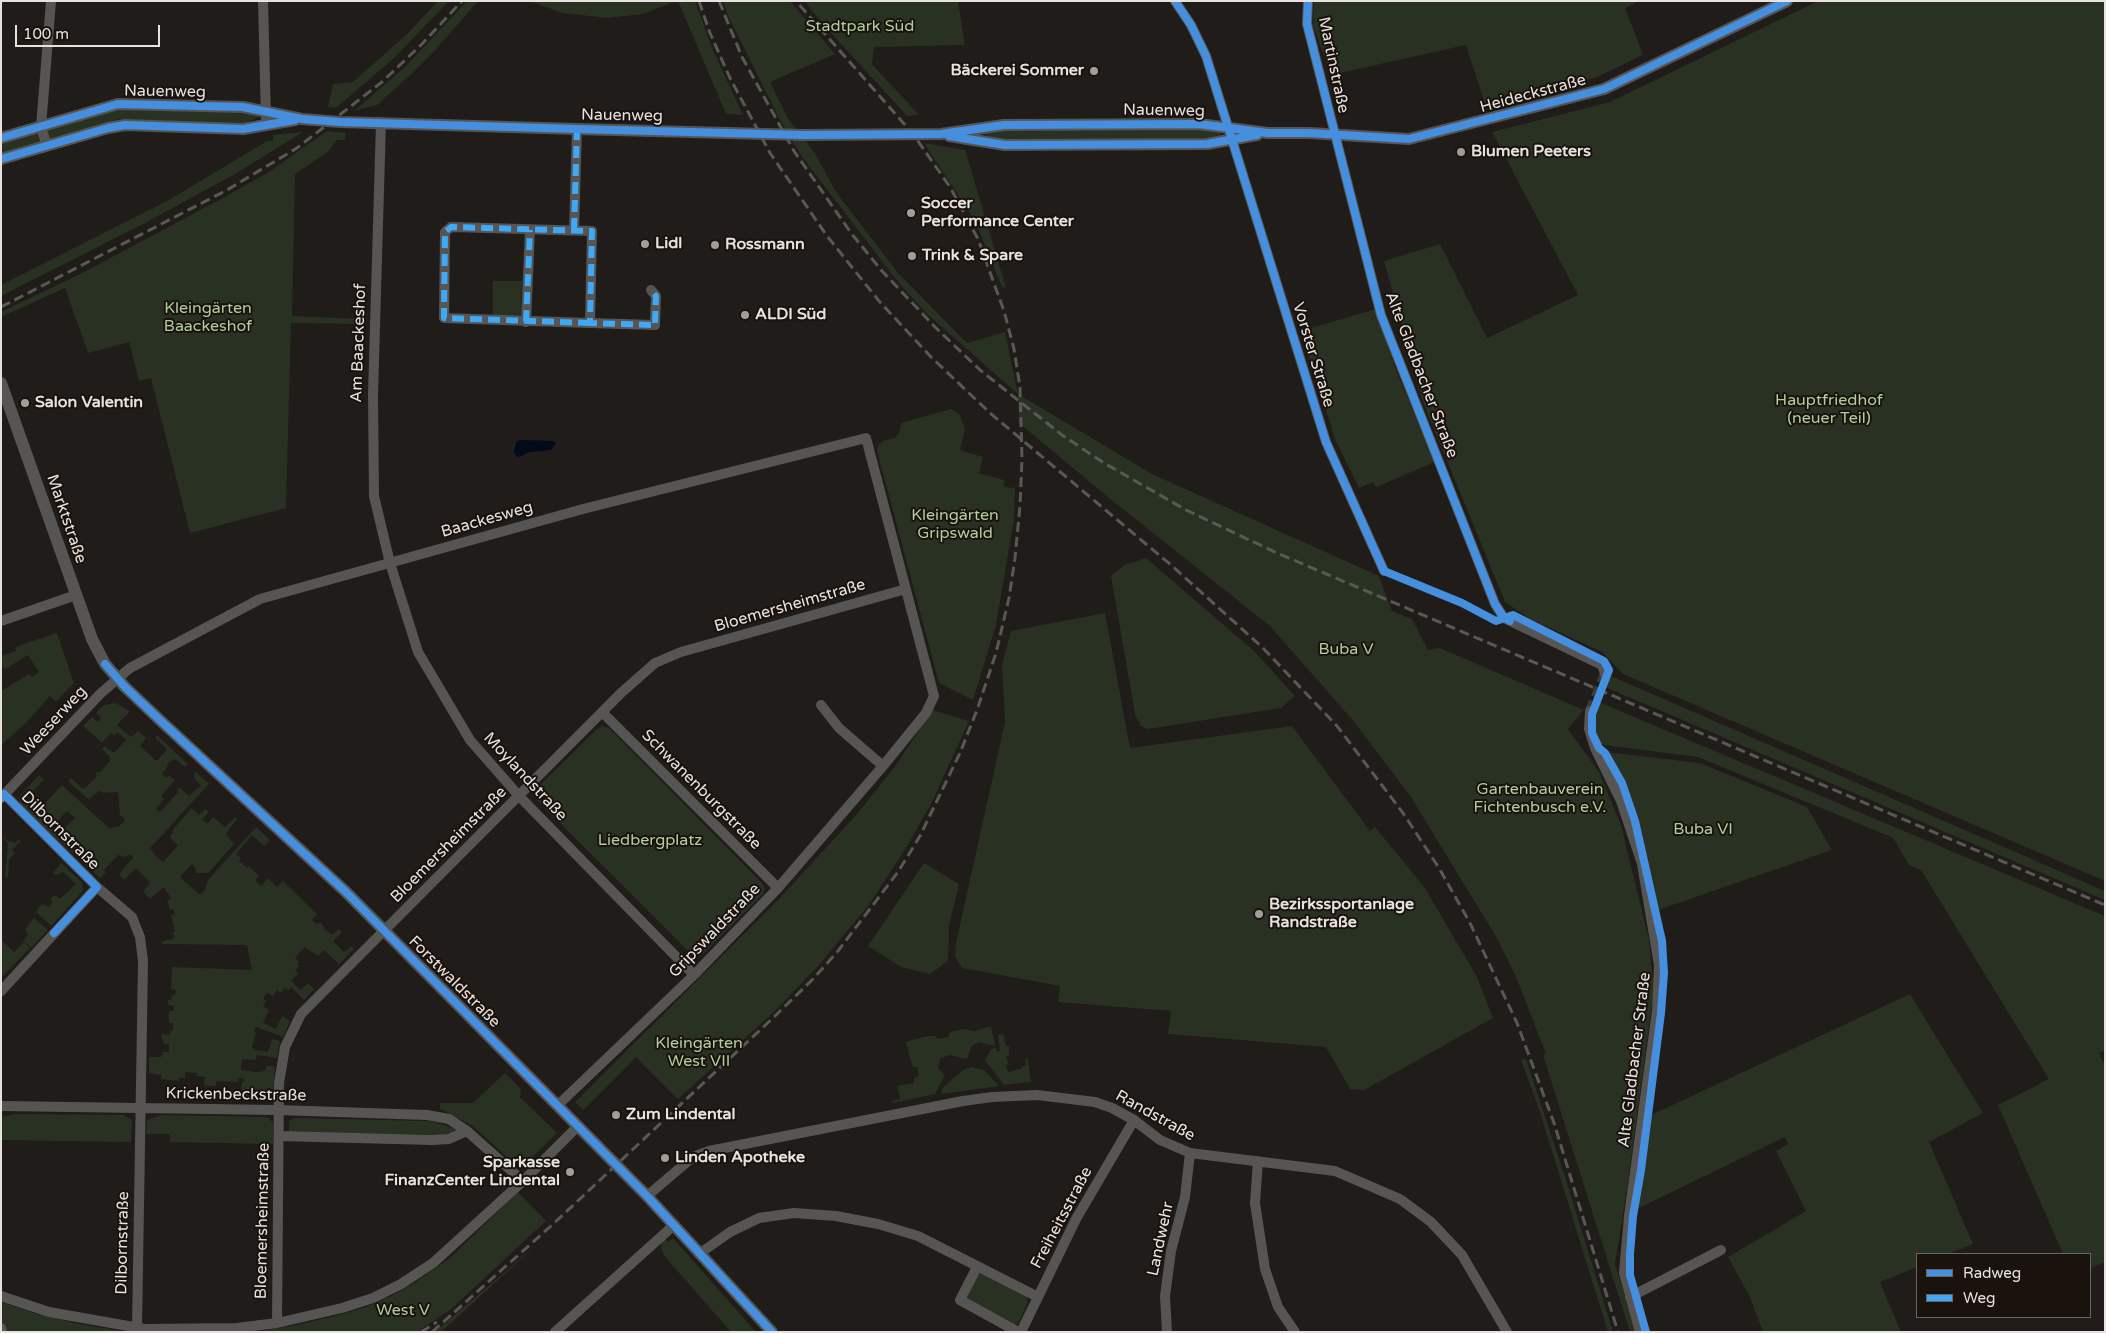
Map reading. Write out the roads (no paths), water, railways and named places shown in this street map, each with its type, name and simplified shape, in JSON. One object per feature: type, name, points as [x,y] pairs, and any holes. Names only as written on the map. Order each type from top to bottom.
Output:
[{"type":"street","points":[[47,146],[41,127],[51,1]]},
{"type":"street","points":[[263,1],[266,125]]},
{"type":"street","points":[[1175,1],[1192,25],[1206,56],[1231,141]]},
{"type":"street","name":"Martinstraße","points":[[1308,1],[1307,24],[1334,135]]},
{"type":"street","name":"Heideckstraße","points":[[1268,133],[1415,139],[1596,92],[1621,82],[1787,1]]},
{"type":"street","name":"Nauenweg","points":[[1,138],[118,104],[243,107],[302,119],[803,135],[942,134],[1004,125],[1199,124],[1268,133]]},
{"type":"street","name":"Nauenweg","points":[[1,159],[108,128],[125,125],[242,128],[302,119]]},
{"type":"street","name":"Am Baackeshof","points":[[381,122],[372,437],[374,496],[390,563]]},
{"type":"street","points":[[574,230],[577,128]]},
{"type":"street","name":"Nauenweg","points":[[942,134],[1005,145],[1207,144],[1268,133]]},
{"type":"street","name":"Alte Gladbacher Straße","points":[[1334,135],[1381,315],[1496,604],[1504,618],[1602,666],[1604,674]]},
{"type":"street","name":"Vorster Straße","points":[[1231,141],[1326,442],[1384,571]]},
{"type":"street","points":[[590,323],[592,231],[451,227],[445,232],[444,318],[526,322],[655,325],[656,296],[651,290]]},
{"type":"street","points":[[526,322],[530,230]]},
{"type":"street","name":"Marktstraße","points":[[1,383],[6,410],[92,639],[105,664]]},
{"type":"street","name":"Baackesweg","points":[[130,668],[260,599],[600,504],[866,438]]},
{"type":"street","name":"Gripswaldstraße","points":[[558,1105],[694,975],[778,888],[883,766],[926,713],[934,696],[866,438]]},
{"type":"street","name":"Moylandstraße","points":[[390,563],[418,652],[470,740],[519,796],[694,975]]},
{"type":"street","name":"Bloemersheimstraße","points":[[277,1323],[279,1083],[285,1047],[301,1014],[621,693],[655,662],[681,652],[906,589]]},
{"type":"street","points":[[1,621],[76,595]]},
{"type":"street","name":"Forstwaldstraße","points":[[105,664],[162,722],[302,849],[384,930],[646,1196],[772,1332]]},
{"type":"street","name":"Weeserweg","points":[[3,796],[100,694],[130,668]]},
{"type":"street","points":[[821,705],[839,728],[883,766]]},
{"type":"street","name":"Alte Gladbacher Straße","points":[[1590,711],[1589,729],[1595,748],[1621,801],[1642,864],[1659,965],[1657,1011],[1629,1216],[1624,1274],[1640,1332]]},
{"type":"street","name":"Schwanenburgstraße","points":[[603,713],[778,888]]},
{"type":"street","name":"Dilbornstraße","points":[[3,796],[97,887],[132,918],[140,937],[143,961],[137,1328]]},
{"type":"street","points":[[1,991],[97,887]]},
{"type":"street","name":"Randstraße","points":[[646,1196],[693,1157],[709,1151],[963,1101],[1021,1096],[1061,1097],[1094,1102],[1112,1108],[1134,1120],[1160,1140],[1190,1153],[1335,1171],[1400,1199],[1431,1222],[1462,1256],[1506,1332]]},
{"type":"street","name":"Krickenbeckstraße","points":[[1,1106],[278,1110],[427,1116],[449,1119],[467,1131],[523,1181]]},
{"type":"street","name":"Freiheitsstraße","points":[[1019,1332],[1076,1220],[1134,1120]]},
{"type":"street","points":[[1,1296],[49,1312],[137,1328],[237,1328],[277,1323],[342,1308],[373,1298],[401,1284],[433,1263],[523,1181],[578,1126]]},
{"type":"street","points":[[279,1136],[432,1140],[449,1139],[467,1131]]},
{"type":"street","name":"Landwehr","points":[[1167,1332],[1165,1296],[1171,1251],[1185,1197],[1190,1153]]},
{"type":"street","points":[[1258,1161],[1255,1203],[1264,1269],[1278,1307],[1295,1332]]},
{"type":"street","points":[[698,1254],[730,1232],[759,1218],[794,1213],[836,1216],[878,1224],[918,1236],[1038,1297]]},
{"type":"street","points":[[555,1332],[673,1226]]},
{"type":"street","points":[[1630,1297],[1721,1250]]},
{"type":"street","points":[[976,1267],[960,1300],[1019,1332]]},
{"type":"water","points":[[520,440],[553,441],[556,443],[551,450],[529,452],[520,457],[516,456],[514,452],[516,442]]},
{"type":"tunnel","points":[[1590,711],[1605,674]]},
{"type":"railway","points":[[1,307],[227,190],[297,148],[382,82],[422,44],[462,1]]},
{"type":"railway","points":[[699,1],[710,33],[730,78],[770,153],[827,236],[879,301],[931,357],[990,413],[1171,565],[1262,647],[1337,726],[1403,813],[1439,868],[1470,923],[1517,1023],[1554,1123],[1618,1332]]},
{"type":"railway","points":[[719,1],[742,57],[794,151],[851,233],[882,271],[935,327],[980,370],[1062,435],[1104,463],[1186,510],[1277,553],[2105,905]]},
{"type":"railway","points":[[432,1332],[551,1226],[775,1016],[813,979],[838,951],[898,872],[920,836],[960,753],[996,653],[1009,598],[1015,558],[1022,459],[1020,387],[1014,349],[1004,311],[978,239],[950,187],[913,134],[796,1]]},
{"type":"railway","points":[[421,1332],[437,1322]]},
{"type":"place","name":"Bäckerei Sommer","points":[[1094,71]]},
{"type":"place","name":"Blumen Peeters","points":[[1461,152]]},
{"type":"place","name":"Soccer Performance Center","points":[[911,213]]},
{"type":"place","name":"Lidl","points":[[645,244]]},
{"type":"place","name":"Rossmann","points":[[715,245]]},
{"type":"place","name":"Trink & Spare","points":[[912,256]]},
{"type":"place","name":"ALDI Süd","points":[[745,315]]},
{"type":"place","name":"Salon Valentin","points":[[25,403]]},
{"type":"place","name":"Bezirkssportanlage Randstraße","points":[[1259,914]]},
{"type":"place","name":"Zum Lindental","points":[[616,1115]]},
{"type":"place","name":"Linden Apotheke","points":[[665,1158]]},
{"type":"place","name":"Sparkasse FinanzCenter Lindental","points":[[570,1172]]},
{"type":"park label","name":"Stadtpark Süd","points":[[860,27]]},
{"type":"park label","name":"Kleingärten Baackeshof","points":[[208,318]]},
{"type":"park label","name":"Hauptfriedhof (neuer Teil)","points":[[1829,410]]},
{"type":"park label","name":"Kleingärten Gripswald","points":[[955,525]]},
{"type":"park label","name":"Buba V","points":[[1346,650]]},
{"type":"park label","name":"Gartenbauverein Fichtenbusch e.V.","points":[[1540,799]]},
{"type":"park label","name":"Buba VI","points":[[1703,830]]},
{"type":"park label","name":"Liedbergplatz","points":[[650,841]]},
{"type":"park label","name":"Kleingärten West VII","points":[[699,1053]]},
{"type":"park label","name":"West V","points":[[403,1311]]}]
